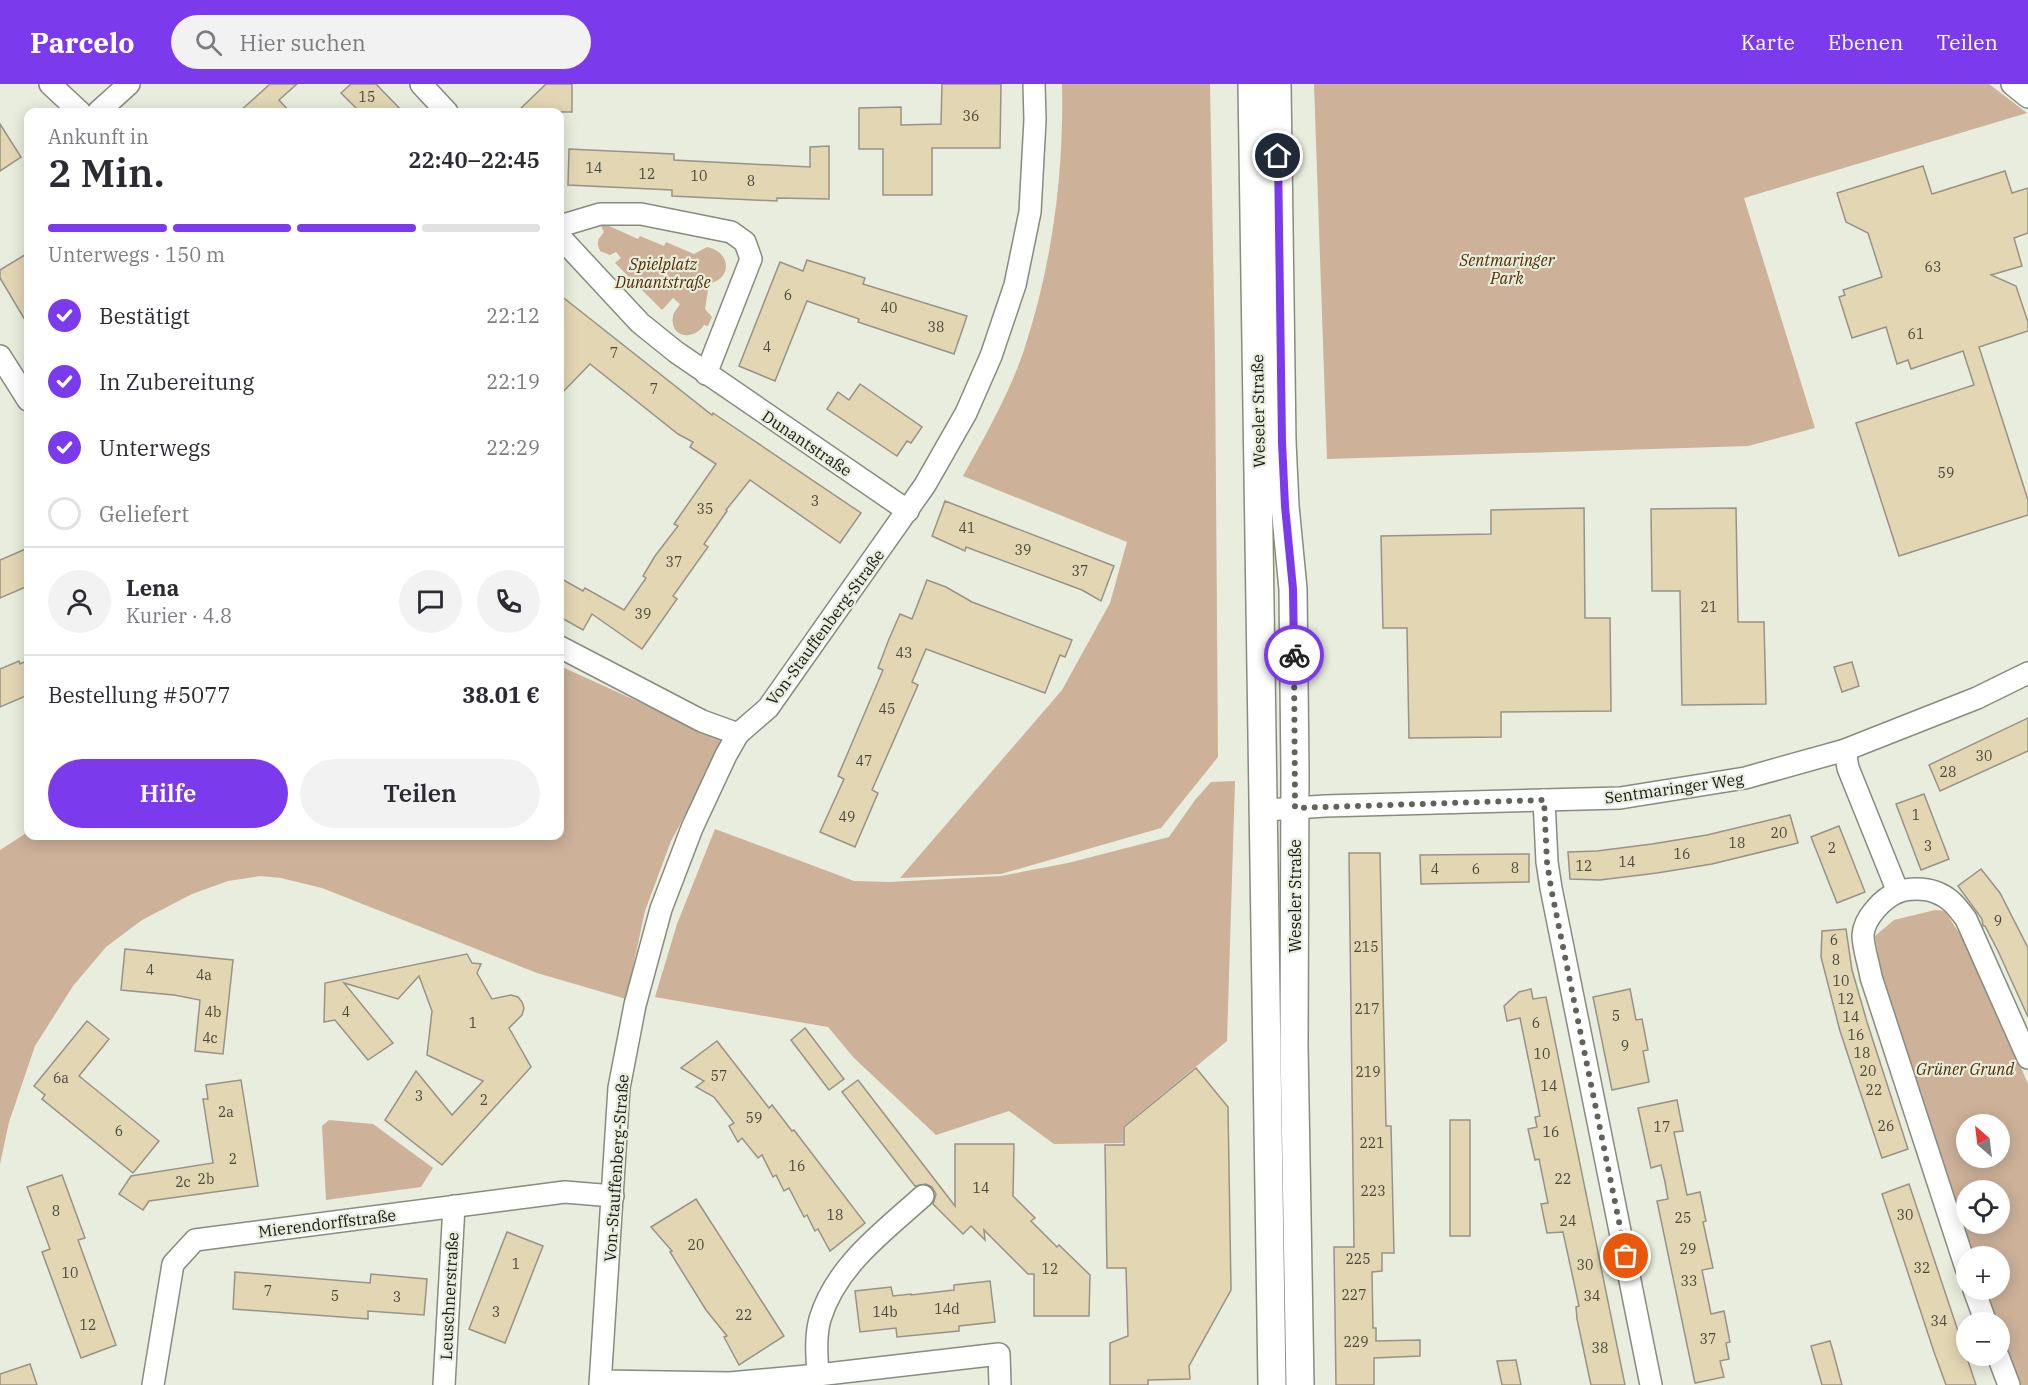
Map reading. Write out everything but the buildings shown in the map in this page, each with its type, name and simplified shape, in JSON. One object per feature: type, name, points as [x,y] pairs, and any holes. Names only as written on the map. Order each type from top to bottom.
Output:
[{"type":"main road","name":"Weseler Straße","points":[[1252,84],[1265,810],[1272,1385]]},
{"type":"main road","name":"Weseler Straße","points":[[1277,84],[1282,442],[1293,589],[1294,1046],[1300,1385]]},
{"type":"street","points":[[50,84],[76,108]]},
{"type":"street","points":[[102,108],[129,84]]},
{"type":"street","points":[[421,84],[443,108]]},
{"type":"street","name":"Von-Stauffenberg-Straße","points":[[601,1383],[619,1088],[635,1005],[661,909],[692,828],[738,734],[768,708],[908,511],[945,454],[966,413],[991,356],[1015,285],[1030,212],[1035,120],[1034,84]]},
{"type":"street","points":[[2012,84],[2028,97]]},
{"type":"street","points":[[564,225],[600,214],[641,214],[732,232],[745,242],[751,259],[706,374]]},
{"type":"street","name":"Dunantstraße","points":[[564,241],[640,323],[706,374],[908,511]]},
{"type":"street","points":[[0,356],[24,394]]},
{"type":"street","points":[[564,648],[702,721],[738,734]]},
{"type":"street","name":"Sentmaringer Weg","points":[[1265,810],[1620,798],[1734,780],[1845,750],[1967,702],[2028,673]]},
{"type":"street","points":[[1845,750],[1848,768],[1898,892]]},
{"type":"street","points":[[1544,800],[1547,862],[1651,1385]]},
{"type":"street","points":[[1959,1246],[1871,977],[1863,934],[1871,915],[1885,901],[1898,892],[1917,889],[1935,892],[1953,901],[1966,919],[2028,1058]]},
{"type":"street","name":"Mierendorffstraße","points":[[153,1385],[173,1264],[195,1240],[565,1192],[613,1197]]},
{"type":"street","points":[[818,1375],[816,1348],[820,1321],[829,1296],[858,1255],[923,1196]]},
{"type":"street","name":"Leuschnerstraße","points":[[444,1385],[454,1206]]},
{"type":"street","points":[[601,1383],[730,1383],[999,1354],[1000,1385]]},
{"type":"street","points":[[2001,1366],[2008,1385]]},
{"type":"green space","points":[[1062,84],[1210,84],[1218,757],[1161,828],[1001,874],[900,878],[1062,690],[1110,603],[1127,542],[963,476],[996,416],[1017,369],[1042,287],[1058,187]]},
{"type":"green space","name":"Sentmaringer Park","points":[[1314,84],[1989,84],[2027,113],[1744,198],[1815,428],[1748,446],[1327,459]]},
{"type":"green space","name":"Spielplatz Dunantstraße","points":[[607,223],[638,239],[640,236],[664,246],[666,242],[694,254],[707,247],[721,254],[725,259],[725,271],[717,281],[709,284],[705,309],[712,317],[708,326],[704,325],[694,334],[678,333],[673,323],[673,316],[680,304],[673,298],[662,310],[615,263],[621,258],[616,252],[610,255],[600,251],[598,241],[604,232],[601,226]]},
{"type":"green space","points":[[564,668],[725,741],[671,841],[645,911],[626,999],[537,973],[322,888],[281,878],[260,876],[228,881],[192,894],[142,920],[106,947],[73,986],[35,1046],[9,1122],[0,1164],[0,850],[24,835],[24,840],[564,840]]},
{"type":"green space","points":[[1235,781],[1227,1041],[1123,1127],[1123,1143],[1054,1144],[1009,1111],[936,1135],[854,1058],[828,1027],[655,997],[677,924],[715,829],[854,881],[890,882],[1001,876],[1068,863],[1169,837],[1211,782]]},
{"type":"green space","name":"Grüner Grund","points":[[1935,910],[1945,911],[1968,947],[2028,1084],[2028,1385],[2016,1385],[2010,1366],[2010,1312],[1992,1312],[1988,1300],[2010,1300],[2010,1246],[1970,1246],[1966,1234],[2010,1234],[2010,1180],[1956,1180],[1956,1204],[1884,990],[1875,936],[1894,920]]},
{"type":"green space","points":[[329,1120],[373,1124],[433,1168],[421,1187],[326,1200],[322,1126]]},
{"type":"way so far","points":[[1294,655],[1295,808],[1544,800],[1547,862],[1551,888],[1626,1256]]},
{"type":"route","points":[[1278,156],[1282,442],[1293,589],[1294,655]]}]
